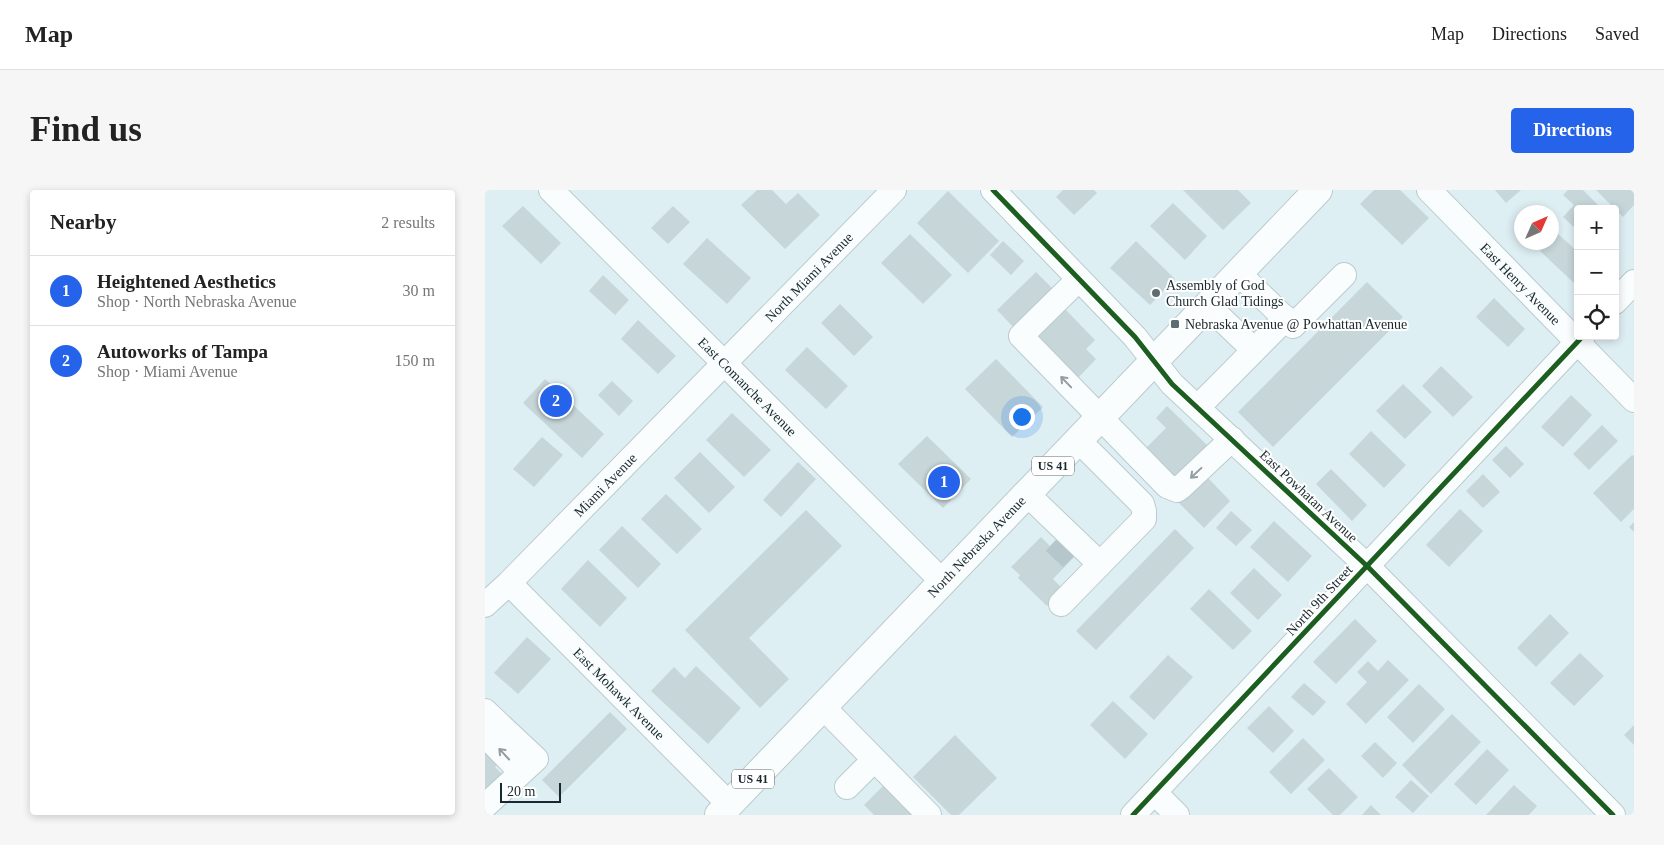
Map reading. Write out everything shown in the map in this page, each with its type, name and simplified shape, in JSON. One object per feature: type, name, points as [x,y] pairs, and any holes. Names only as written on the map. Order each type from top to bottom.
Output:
[{"type":"main road","name":"North Nebraska Avenue","points":[[724,809],[1318,190]]},
{"type":"street","name":"East Comanche Avenue","points":[[551,190],[943,582]]},
{"type":"street","name":"North Miami Avenue","points":[[725,364],[894,190]]},
{"type":"street","name":"East Powhatan Avenue","points":[[993,190],[1135,337],[1173,384],[1367,566],[1613,815]]},
{"type":"street","name":"East Henry Avenue","points":[[1429,190],[1574,334]]},
{"type":"street","points":[[1238,273],[1293,326],[1344,275]]},
{"type":"street","points":[[1079,279],[1021,336],[1167,486],[1177,490],[1232,439]]},
{"type":"street","points":[[1619,298],[1634,282]]},
{"type":"street","points":[[1207,305],[1254,350]]},
{"type":"street","points":[[1198,408],[1286,318]]},
{"type":"street","name":"East Henry Avenue","points":[[1580,340],[1634,400]]},
{"type":"street","name":"North 9th Street","points":[[1133,815],[1580,340]]},
{"type":"street","name":"Miami Avenue","points":[[485,605],[509,584],[725,364]]},
{"type":"street","points":[[1061,604],[1087,559],[1144,519],[1142,504],[1078,440]]},
{"type":"street","points":[[1027,494],[1054,530],[1087,559]]},
{"type":"street","name":"East Mohawk Avenue","points":[[509,584],[724,809]]},
{"type":"street","points":[[823,707],[929,815]]},
{"type":"street","points":[[485,711],[535,759],[485,806]]},
{"type":"street","points":[[485,735],[515,766],[517,776]]},
{"type":"street","points":[[847,788],[874,760]]},
{"type":"street","points":[[1155,793],[1177,815]]},
{"type":"building","points":[[757,190],[772,190],[786,204],[798,193],[820,215],[785,249],[741,205]]},
{"type":"building","points":[[1063,190],[1094,190],[1097,193],[1074,215],[1056,197]]},
{"type":"building","points":[[1183,190],[1238,190],[1251,203],[1223,230]]},
{"type":"building","points":[[1374,190],[1400,190],[1429,218],[1402,245],[1360,204]]},
{"type":"building","points":[[1495,190],[1521,190],[1506,203]]},
{"type":"building","points":[[1568,190],[1583,190],[1598,205],[1574,205],[1563,195]]},
{"type":"building","points":[[1596,190],[1634,190],[1634,205],[1623,217],[1619,213],[1619,205],[1611,205]]},
{"type":"building","points":[[948,191],[999,241],[968,273],[917,223]]},
{"type":"building","points":[[1173,203],[1207,236],[1185,260],[1150,226]]},
{"type":"building","points":[[1574,205],[1574,227],[1563,217]]},
{"type":"building","points":[[523,206],[561,243],[541,264],[502,226]]},
{"type":"building","points":[[673,206],[690,222],[668,244],[651,228]]},
{"type":"building","points":[[910,234],[952,275],[923,304],[881,263]]},
{"type":"building","points":[[1559,235],[1574,248],[1574,283],[1540,251],[1559,250]]},
{"type":"building","points":[[707,238],[751,278],[727,304],[683,264]]},
{"type":"building","points":[[1003,241],[1024,261],[1011,275],[990,255]]},
{"type":"building","points":[[1136,241],[1175,279],[1150,305],[1110,268]]},
{"type":"building","points":[[1036,272],[1056,292],[1017,331],[997,310]]},
{"type":"building","points":[[603,275],[629,300],[615,315],[589,291]]},
{"type":"building","points":[[1367,282],[1403,317],[1273,447],[1238,412]]},
{"type":"building","points":[[1494,298],[1525,329],[1508,347],[1476,317]]},
{"type":"building","points":[[840,304],[873,337],[854,356],[821,323]]},
{"type":"building","points":[[1064,308],[1095,340],[1086,349],[1096,359],[1078,378],[1036,335]]},
{"type":"building","points":[[638,320],[676,356],[658,374],[621,339]]},
{"type":"building","points":[[807,347],[848,386],[826,409],[785,370]]},
{"type":"building","points":[[996,359],[1043,407],[1012,437],[965,389]]},
{"type":"building","points":[[1441,366],[1473,397],[1453,417],[1422,386]]},
{"type":"building","points":[[545,379],[604,434],[582,458],[523,403]]},
{"type":"building","points":[[612,381],[633,401],[619,416],[598,395]]},
{"type":"building","points":[[1403,384],[1432,412],[1405,439],[1376,411]]},
{"type":"building","points":[[1571,395],[1592,415],[1563,447],[1541,427]]},
{"type":"building","points":[[1167,406],[1208,446],[1173,482],[1142,452],[1166,428],[1156,418]]},
{"type":"building","points":[[732,413],[771,450],[744,477],[706,440]]},
{"type":"building","points":[[1602,425],[1618,441],[1589,470],[1573,454]]},
{"type":"building","points":[[1371,431],[1406,465],[1384,488],[1349,454]]},
{"type":"building","points":[[927,436],[971,479],[943,508],[898,464]]},
{"type":"building","points":[[542,437],[563,455],[534,487],[513,469]]},
{"type":"building","points":[[1506,446],[1524,464],[1510,478],[1492,460]]},
{"type":"building","points":[[700,452],[735,487],[709,513],[674,478]]},
{"type":"building","points":[[1632,455],[1634,456],[1634,509],[1621,522],[1593,493]]},
{"type":"building","points":[[798,462],[816,479],[781,517],[763,500]]},
{"type":"building","points":[[1331,469],[1367,505],[1352,521],[1316,484]]},
{"type":"building","points":[[1483,474],[1500,492],[1483,508],[1466,491]]},
{"type":"building","points":[[1206,476],[1230,501],[1204,528],[1179,503]]},
{"type":"building","points":[[666,494],[702,529],[677,554],[641,519]]},
{"type":"building","points":[[1460,509],[1483,531],[1449,567],[1426,545]]},
{"type":"building","points":[[806,510],[842,546],[749,638],[789,679],[760,708],[685,630]]},
{"type":"building","points":[[1231,511],[1252,530],[1236,546],[1216,528]]},
{"type":"building","points":[[1274,521],[1312,556],[1288,582],[1250,547]]},
{"type":"building","points":[[1634,522],[1634,532],[1629,527]]},
{"type":"building","points":[[622,526],[661,564],[638,588],[599,550]]},
{"type":"building","points":[[1175,529],[1194,548],[1096,650],[1076,631]]},
{"type":"building","points":[[1060,536],[1078,553],[1053,579],[1064,590],[1047,606],[1018,578],[1020,575],[1011,567],[1041,537],[1050,546]]},
{"type":"building","points":[[588,560],[627,598],[600,627],[561,589]]},
{"type":"building","points":[[1254,568],[1282,595],[1258,620],[1230,593]]},
{"type":"building","points":[[1209,589],[1252,631],[1233,650],[1190,609]]},
{"type":"building","points":[[1550,614],[1569,633],[1536,667],[1517,648]]},
{"type":"building","points":[[1355,619],[1377,641],[1336,684],[1313,662]]},
{"type":"building","points":[[527,637],[551,659],[518,694],[494,673]]},
{"type":"building","points":[[1580,653],[1604,676],[1574,706],[1550,683]]},
{"type":"building","points":[[1168,655],[1193,677],[1154,720],[1129,697]]},
{"type":"building","points":[[1388,660],[1409,680],[1366,724],[1346,704],[1367,682],[1357,672],[1368,661],[1378,671]]},
{"type":"building","points":[[696,666],[741,708],[708,744],[651,691],[674,667],[685,678]]},
{"type":"building","points":[[1304,683],[1326,702],[1313,716],[1291,697]]},
{"type":"building","points":[[1419,684],[1445,709],[1413,743],[1387,717]]},
{"type":"building","points":[[1113,701],[1148,734],[1125,759],[1090,725]]},
{"type":"building","points":[[1269,706],[1294,731],[1273,753],[1247,728]]},
{"type":"building","points":[[610,712],[627,729],[559,797],[542,780]]},
{"type":"building","points":[[1452,714],[1481,742],[1431,794],[1402,765]]},
{"type":"building","points":[[1634,725],[1634,745],[1624,735]]},
{"type":"building","points":[[955,735],[997,778],[959,815],[951,815],[913,777]]},
{"type":"building","points":[[1303,738],[1325,760],[1291,794],[1269,772]]},
{"type":"building","points":[[1375,742],[1397,763],[1383,778],[1361,756]]},
{"type":"building","points":[[485,746],[501,762],[495,767],[504,776],[485,796]]},
{"type":"building","points":[[1487,749],[1509,770],[1476,805],[1454,784]]},
{"type":"building","points":[[1329,768],[1358,797],[1340,815],[1333,815],[1307,789]]},
{"type":"building","points":[[1411,780],[1429,796],[1413,813],[1395,797]]},
{"type":"building","points":[[884,785],[914,815],[874,815],[864,805]]},
{"type":"building","points":[[1514,785],[1537,806],[1529,815],[1486,815]]},
{"type":"building","points":[[1371,805],[1381,815],[1362,815]]},
{"type":"tunnel","points":[[1054,542],[1072,559]]},
{"type":"cycle path","points":[[993,190],[1135,337],[1172,384],[1367,566],[1613,815]]},
{"type":"cycle path","points":[[1133,815],[1579,340]]},
{"type":"place","name":"Assembly of God Church Glad Tidings","points":[[1156,293]]},
{"type":"place","name":"Nebraska Avenue @ Powhattan Avenue","points":[[1175,324]]},
{"type":"place","name":"Autoworks of Tampa","points":[[556,401]]},
{"type":"place","name":"Heightened Aesthetics","points":[[944,482]]}]
